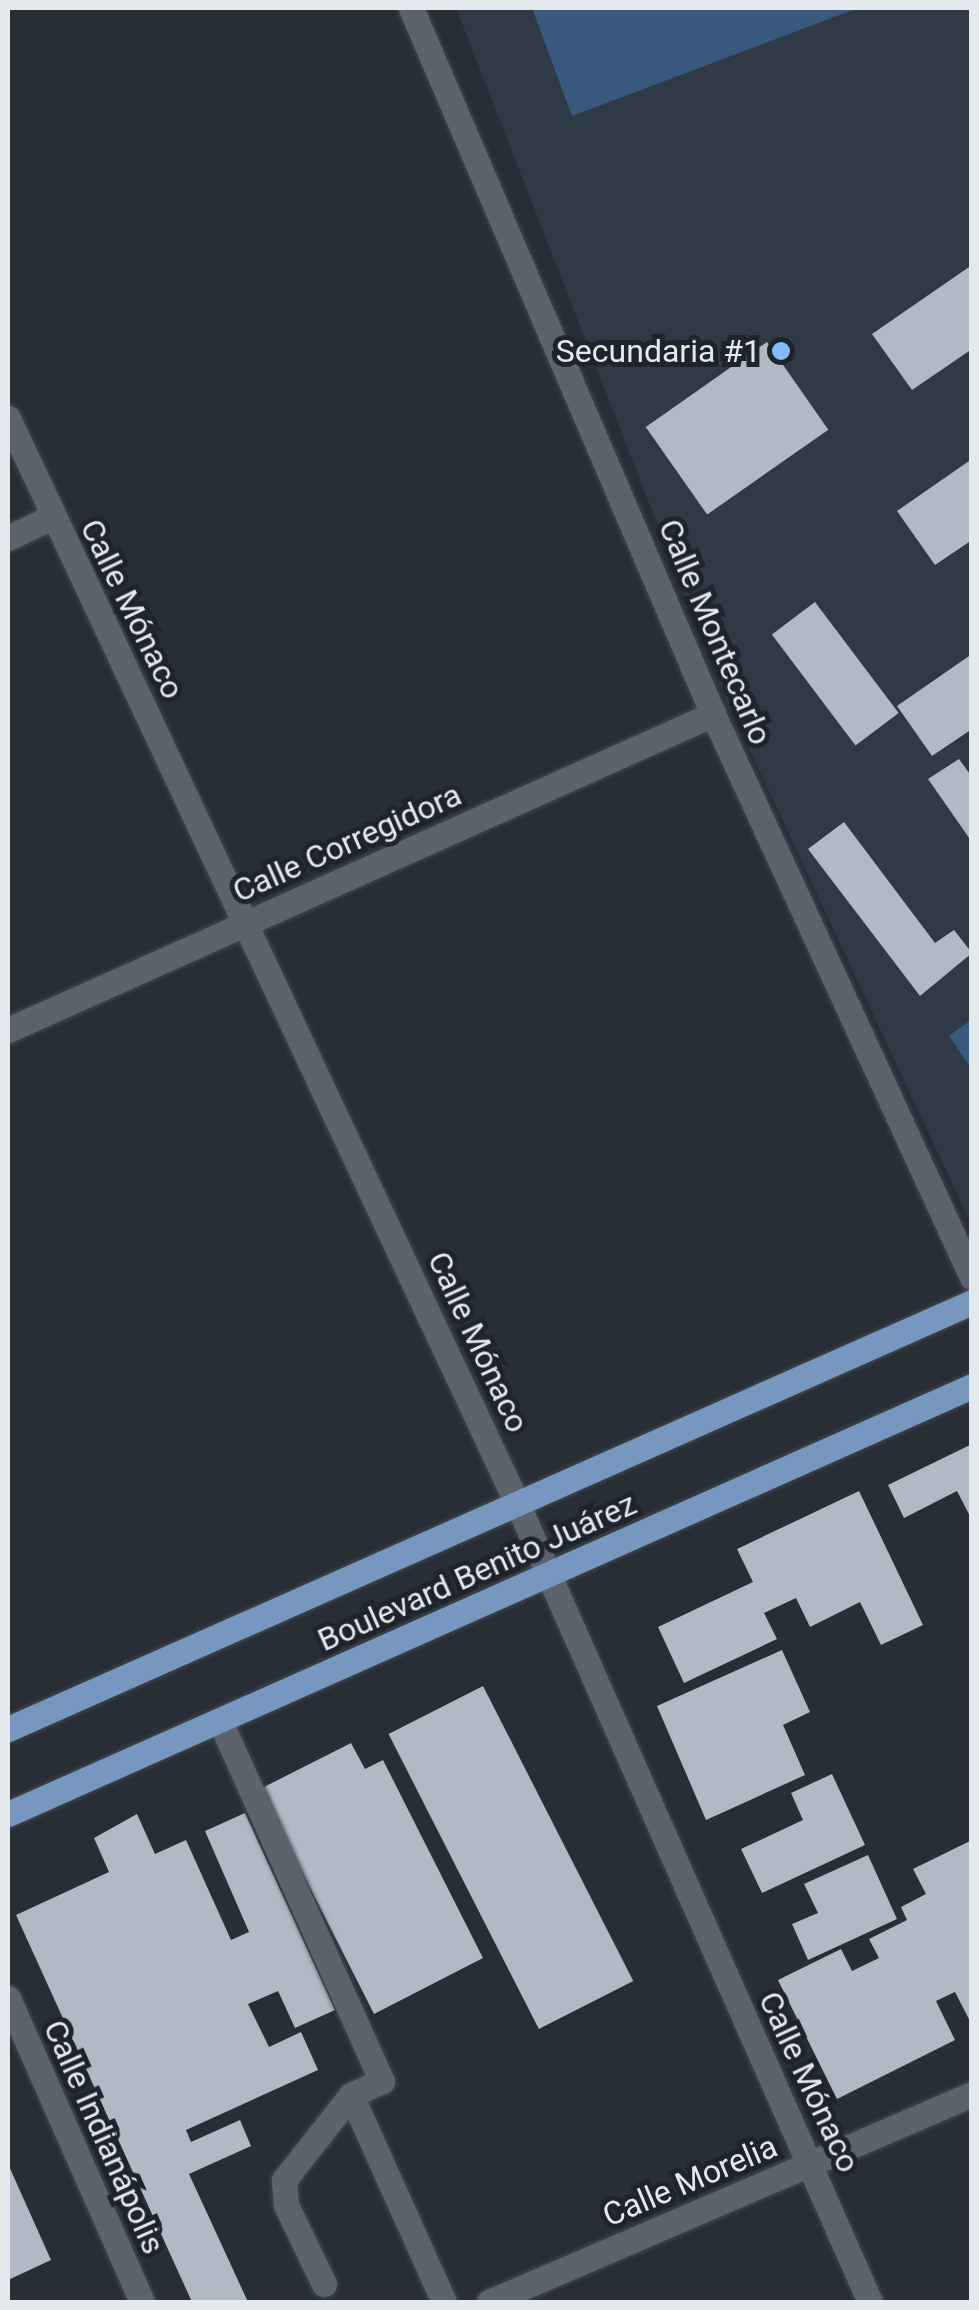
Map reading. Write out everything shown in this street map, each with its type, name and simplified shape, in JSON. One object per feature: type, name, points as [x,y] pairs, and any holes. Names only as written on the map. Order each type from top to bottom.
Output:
[{"type":"main road","name":"Boulevard Benito Juárez","points":[[8,1729],[972,1302]]},
{"type":"main road","name":"Boulevard Benito Juárez","points":[[8,1814],[972,1386]]},
{"type":"street","name":"Calle Montecarlo","points":[[411,8],[713,714],[972,1277]]},
{"type":"street","name":"Calle Mónaco","points":[[8,418],[517,1504],[546,1578],[812,2164],[870,2302]]},
{"type":"street","points":[[8,538],[52,517]]},
{"type":"street","name":"Calle Corregidora","points":[[8,1030],[713,714]]},
{"type":"street","points":[[220,1721],[382,2080],[351,2094],[284,2180],[286,2205],[324,2284]]},
{"type":"street","name":"Calle Indianápolis","points":[[8,1998],[142,2302]]},
{"type":"street","points":[[351,2094],[444,2302]]},
{"type":"street","name":"Calle Morelia","points":[[503,2300],[972,2094]]},
{"type":"shaded area","name":"Secundaria #1","points":[[456,8],[971,8],[971,1224],[724,695]]},
{"type":"shaded area","points":[[532,8],[858,8],[572,116]]},
{"type":"shaded area","points":[[971,1020],[971,1068],[949,1036]]},
{"type":"building","points":[[972,265],[972,349],[912,390],[872,334]]},
{"type":"building","points":[[767,342],[828,430],[707,515],[646,427]]},
{"type":"building","points":[[972,459],[972,540],[935,565],[897,511]]},
{"type":"building","points":[[815,602],[899,713],[856,746],[772,634]]},
{"type":"building","points":[[972,654],[972,729],[932,756],[897,706]]},
{"type":"building","points":[[959,759],[972,777],[972,842],[928,779]]},
{"type":"building","points":[[844,822],[935,943],[954,930],[972,953],[920,996],[808,849]]},
{"type":"building","points":[[972,1444],[972,1520],[957,1491],[904,1518],[888,1485]]},
{"type":"building","points":[[859,1491],[923,1625],[881,1645],[860,1602],[810,1627],[796,1598],[764,1613],[777,1639],[684,1683],[658,1627],[753,1582],[737,1549]]},
{"type":"building","points":[[782,1650],[810,1712],[783,1725],[805,1775],[706,1820],[657,1706]]},
{"type":"building","points":[[483,1686],[633,1981],[539,2029],[389,1734]]},
{"type":"building","points":[[351,1743],[365,1769],[383,1760],[483,1958],[374,2014],[260,1789]]},
{"type":"building","points":[[832,1774],[865,1845],[762,1893],[741,1849],[803,1820],[791,1793]]},
{"type":"building","points":[[245,1813],[335,2010],[295,2028],[278,1991],[248,2004],[269,2047],[301,2032],[318,2070],[186,2130],[191,2142],[240,2120],[251,2146],[189,2174],[248,2302],[192,2302],[16,1915],[109,1872],[94,1838],[137,1814],[155,1854],[186,1840],[231,1940],[249,1932],[205,1831]]},
{"type":"building","points":[[972,1840],[972,2025],[955,1992],[936,2001],[955,2040],[837,2099],[778,1980],[841,1949],[852,1971],[879,1958],[869,1939],[907,1920],[901,1907],[926,1894],[913,1869]]},
{"type":"building","points":[[868,1855],[897,1919],[808,1960],[792,1924],[818,1913],[804,1884]]},
{"type":"building","points":[[8,2164],[51,2260],[8,2280]]},
{"type":"place","name":"Secundaria #1","points":[[781,351]]}]
